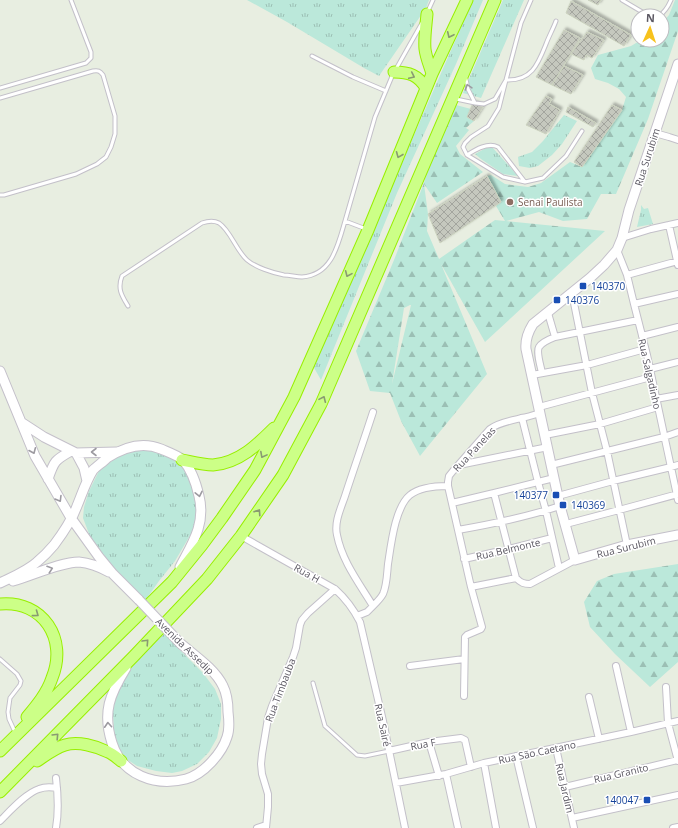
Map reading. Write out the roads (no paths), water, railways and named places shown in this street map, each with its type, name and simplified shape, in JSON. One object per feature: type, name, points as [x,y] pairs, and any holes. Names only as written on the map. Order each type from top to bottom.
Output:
[{"type":"highway","points":[[4,747],[172,582],[202,545],[256,470],[294,398],[368,230],[432,74],[467,0]]},
{"type":"highway","points":[[0,792],[134,656],[206,579],[241,536],[283,475],[321,404],[495,0]]},
{"type":"highway","points":[[427,14],[425,48],[432,74]]},
{"type":"highway","points":[[394,72],[412,74],[419,79],[426,88]]},
{"type":"highway","points":[[182,460],[199,464],[213,465],[234,460],[257,445],[282,421]]},
{"type":"highway","points":[[0,604],[8,603],[20,605],[36,612],[46,621],[54,634],[57,650],[53,678],[44,694],[4,747]]},
{"type":"highway","points":[[9,784],[15,781],[38,760],[55,749],[65,745],[83,744],[98,748],[109,752],[121,761]]},
{"type":"main road","name":"Rua Surubim","points":[[617,250],[678,64]]},
{"type":"main road","points":[[575,560],[560,506],[525,343],[528,331],[533,324],[590,278],[617,250]]},
{"type":"main road","name":"Avenida Assedip","points":[[0,371],[35,456],[71,518],[113,574],[180,643],[210,669],[222,685],[227,697],[229,720],[228,735],[218,755],[198,773],[187,778],[173,781],[157,781],[143,777],[121,761],[109,732],[108,716],[110,699],[134,656]]},
{"type":"main road","points":[[21,422],[44,437],[74,452],[84,468],[88,481]]},
{"type":"main road","points":[[0,584],[37,563],[61,536],[77,507],[94,470],[117,452],[133,446],[157,447],[182,460],[191,472],[197,485],[201,514],[199,528],[194,542],[172,582]]},
{"type":"main road","points":[[48,479],[54,462],[74,452],[117,452]]},
{"type":"main road","name":"Rua Surubim","points":[[575,560],[627,545],[678,535]]},
{"type":"main road","points":[[0,584],[57,566],[79,562],[99,566],[113,574]]},
{"type":"street","points":[[655,133],[678,140]]},
{"type":"street","points":[[622,238],[678,223]]},
{"type":"street","points":[[627,275],[678,263],[669,225]]},
{"type":"street","name":"Rua Salgadinho","points":[[617,250],[627,275],[650,369],[678,496]]},
{"type":"street","points":[[572,293],[592,393],[607,451],[627,545]]},
{"type":"street","points":[[634,304],[678,294]]},
{"type":"street","points":[[548,313],[555,337]]},
{"type":"street","points":[[542,373],[538,349],[543,344],[555,337],[638,320]]},
{"type":"street","points":[[642,336],[678,328]]},
{"type":"street","points":[[532,375],[587,365],[645,349]]},
{"type":"street","points":[[650,369],[678,362]]},
{"type":"street","name":"Rua Panelas","points":[[448,486],[449,476],[494,426],[522,418],[540,410],[592,393],[651,377]]},
{"type":"street","points":[[656,399],[678,395]]},
{"type":"street","points":[[545,435],[600,424],[658,407]]},
{"type":"street","points":[[373,412],[349,481],[336,529],[343,556],[374,606]]},
{"type":"street","points":[[522,418],[546,510],[559,568]]},
{"type":"street","points":[[551,465],[664,437],[678,432]]},
{"type":"street","points":[[459,465],[548,447]]},
{"type":"street","points":[[558,496],[678,465]]},
{"type":"street","points":[[452,502],[554,478]]},
{"type":"street","points":[[358,619],[374,606],[383,595],[395,524],[403,503],[415,492],[432,487],[448,486],[470,587],[482,627],[481,629],[466,636],[464,646],[464,696]]},
{"type":"street","points":[[494,493],[516,578],[521,583],[530,584],[575,560]]},
{"type":"street","points":[[566,524],[678,496]]},
{"type":"street","points":[[458,530],[502,522],[560,506]]},
{"type":"street","name":"Rua H","points":[[241,536],[335,589],[343,596],[358,619]]},
{"type":"street","name":"Rua Belmonte","points":[[464,559],[552,538]]},
{"type":"street","points":[[470,587],[516,578]]},
{"type":"street","name":"Rua Timbauba","points":[[266,827],[268,794],[262,774],[261,764],[268,718],[296,648],[302,620],[335,589]]},
{"type":"street","name":"Rua Sairé","points":[[358,619],[383,721],[405,828]]},
{"type":"street","points":[[410,666],[464,659]]},
{"type":"street","points":[[616,666],[631,732]]},
{"type":"street","points":[[666,687],[668,723],[678,761]]},
{"type":"street","points":[[589,697],[599,739]]},
{"type":"street","name":"Rua São Caetano","points":[[396,783],[442,775],[484,763],[678,721]]},
{"type":"street","name":"Rua F","points":[[389,751],[429,742],[461,738],[465,740],[471,767]]},
{"type":"street","points":[[429,742],[442,775],[458,828]]},
{"type":"street","name":"Rua Jardim","points":[[556,748],[574,828]]},
{"type":"street","points":[[516,756],[533,828]]},
{"type":"street","name":"Rua Granito","points":[[565,787],[678,761]]},
{"type":"street","points":[[484,763],[496,828]]},
{"type":"street","points":[[56,778],[59,800],[56,828]]},
{"type":"street","points":[[0,821],[34,791],[43,788],[57,788]]},
{"type":"street","points":[[572,818],[678,795]]},
{"type":"street","points":[[257,828],[266,827]]},
{"type":"street","points":[[673,828],[678,827]]},
{"type":"lane","points":[[0,88],[86,63],[91,58],[91,52],[71,0]]},
{"type":"lane","points":[[128,306],[121,293],[120,284],[122,276],[202,224],[212,221],[218,222],[224,226],[239,251],[248,261],[278,274],[300,277],[307,276],[315,274],[329,264],[336,249],[345,221],[375,117],[394,72],[427,14],[433,0]]},
{"type":"lane","points":[[531,0],[521,23],[498,108],[488,126],[471,137],[463,147],[468,155],[503,177],[525,182],[543,178],[566,156],[582,131]]},
{"type":"lane","points":[[622,0],[636,8]]},
{"type":"lane","points":[[506,80],[521,79],[534,70],[556,21]]},
{"type":"lane","points":[[312,56],[353,78],[386,91]]},
{"type":"lane","points":[[0,98],[98,70],[103,75],[114,116],[115,134],[111,147],[106,156],[97,164],[76,174],[0,195]]},
{"type":"lane","points":[[465,70],[468,89],[475,103]]},
{"type":"lane","points":[[453,98],[484,104],[495,99],[506,80]]},
{"type":"lane","points":[[468,155],[472,151],[486,146],[493,145],[498,147],[525,182]]},
{"type":"lane","points":[[345,221],[368,230]]},
{"type":"lane","points":[[0,659],[17,674],[21,681],[20,686],[10,698],[8,712],[15,734]]},
{"type":"lane","points":[[313,683],[325,726],[357,755],[365,756],[389,751]]},
{"type":"place","name":"Senai Paulista","points":[[510,202]]},
{"type":"place","name":"140370","points":[[583,286]]},
{"type":"place","name":"140376","points":[[557,300]]},
{"type":"place","name":"140377","points":[[556,495]]},
{"type":"place","name":"140369","points":[[563,505]]},
{"type":"place","name":"140047","points":[[647,800]]}]
